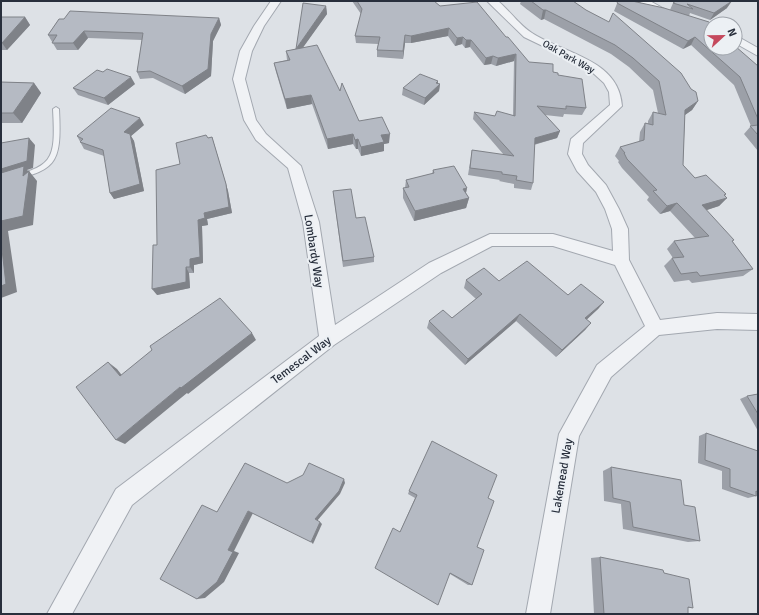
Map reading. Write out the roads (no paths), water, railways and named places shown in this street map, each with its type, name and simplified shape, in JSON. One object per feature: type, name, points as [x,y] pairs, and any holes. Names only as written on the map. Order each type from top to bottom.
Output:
[{"type":"street","name":"Lombardy Way","points":[[276,1],[259,26],[246,51],[239,79],[250,120],[261,137],[294,166],[311,222],[328,339]]},
{"type":"street","name":"Oak Park Way","points":[[492,1],[528,34],[579,59],[602,75],[614,89],[617,97],[616,106],[576,142],[575,154],[582,168],[601,189],[612,209],[620,229],[621,260],[655,328]]},
{"type":"street","points":[[643,1],[665,13],[682,17],[703,25]]},
{"type":"street","points":[[743,43],[758,53]]},
{"type":"street","name":"Temescal Way","points":[[59,614],[124,497],[328,339],[435,268],[490,240],[554,240],[621,260]]},
{"type":"street","points":[[655,328],[717,321],[758,322]]},
{"type":"street","name":"Lakemead Way","points":[[538,614],[569,434],[604,371],[655,328]]},
{"type":"lane","points":[[1,181],[39,170],[54,158],[58,140],[56,108]]}]
